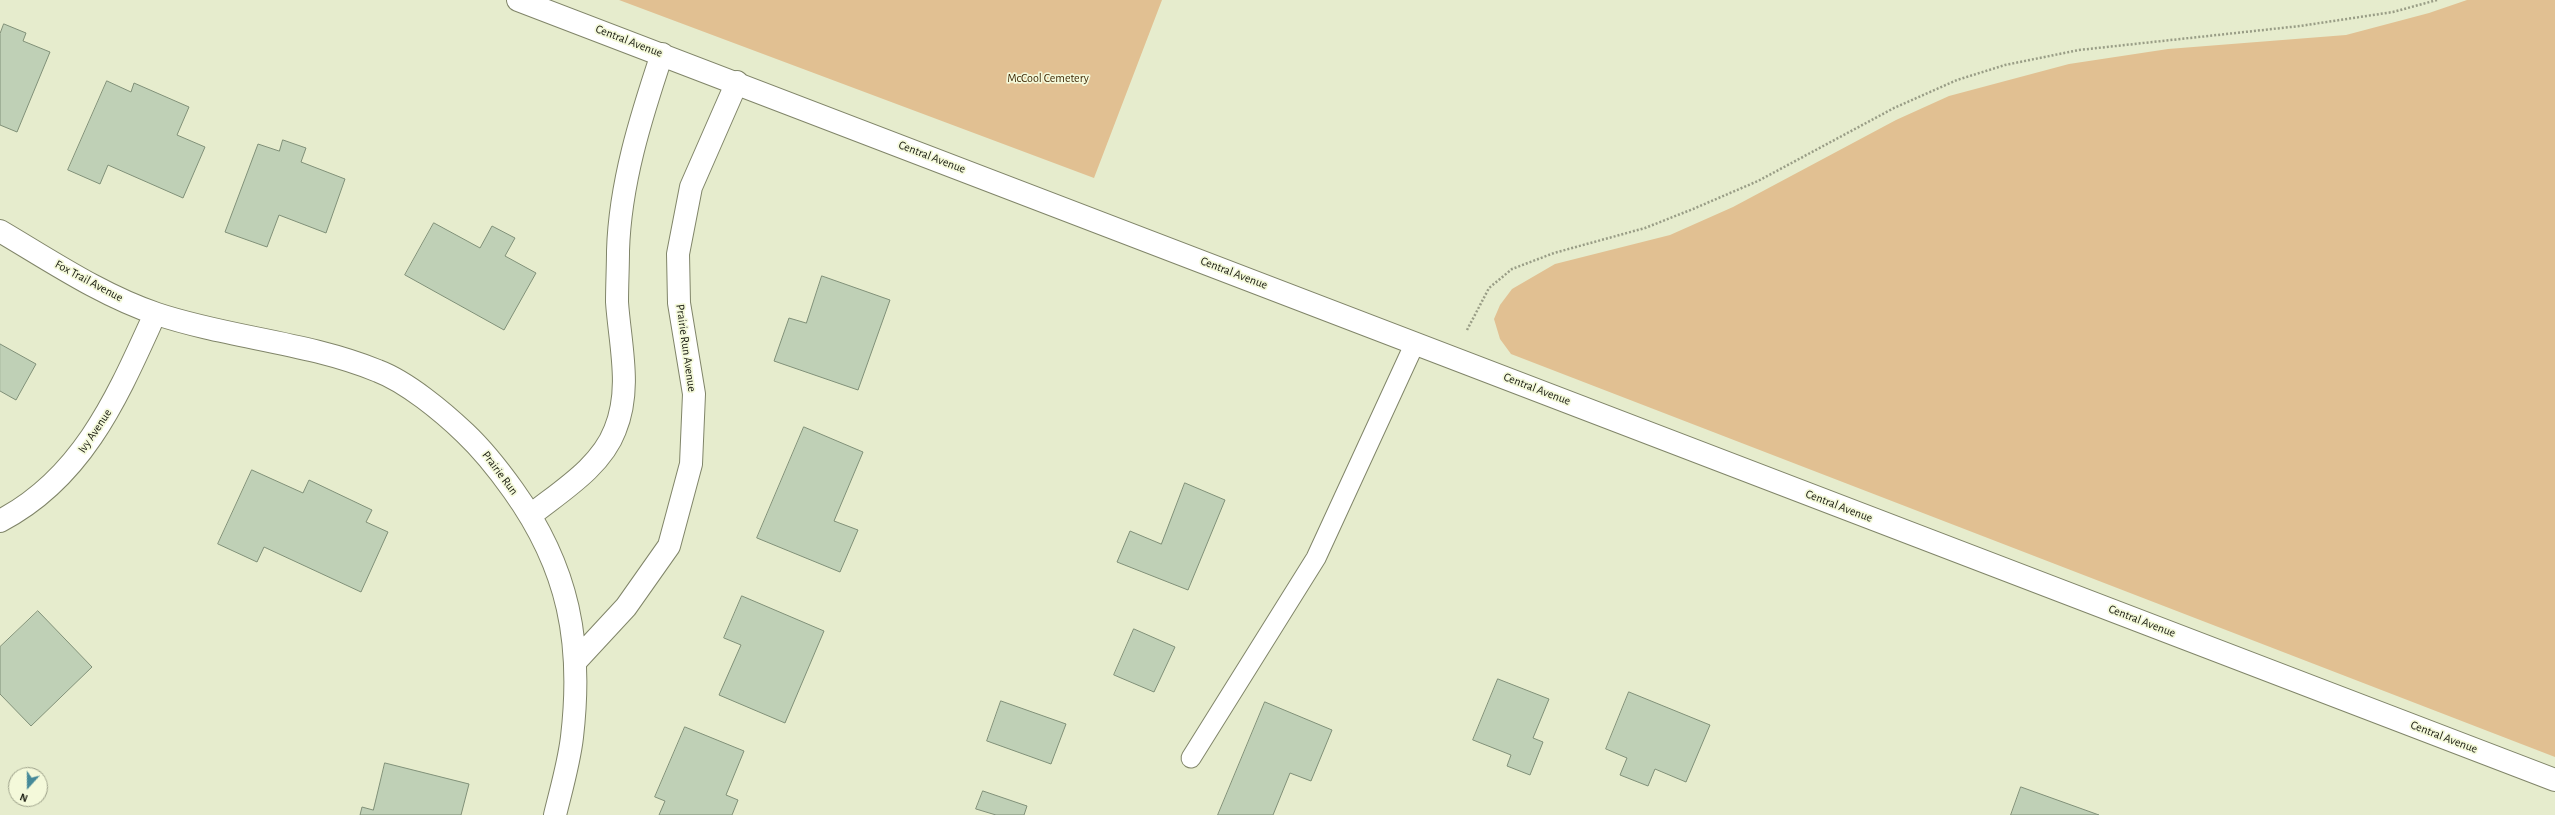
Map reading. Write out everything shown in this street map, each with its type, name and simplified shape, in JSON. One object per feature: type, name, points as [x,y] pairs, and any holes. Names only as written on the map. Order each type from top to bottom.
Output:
[{"type":"street","name":"Central Avenue","points":[[518,0],[737,82],[2555,780]]},
{"type":"street","points":[[531,515],[594,465],[615,431],[624,402],[624,364],[617,301],[618,248],[625,198],[639,121],[662,54]]},
{"type":"street","name":"Prairie Run Avenue","points":[[576,661],[626,607],[669,546],[691,464],[694,394],[679,303],[678,254],[691,187],[737,82]]},
{"type":"street","name":"Fox Trail Avenue","points":[[0,231],[95,287],[155,314],[183,322]]},
{"type":"street","name":"Ivy Avenue","points":[[0,521],[50,487],[85,448],[113,404],[155,314]]},
{"type":"street","name":"Prairie Run","points":[[183,322],[322,352],[380,371],[437,407],[488,454],[531,515],[547,543],[567,598],[576,661],[572,739],[555,815]]},
{"type":"lane","points":[[1191,758],[1316,558],[1415,343]]},
{"type":"path","points":[[1454,358],[1474,314],[1489,288],[1512,269],[1554,253],[1645,228],[1715,200],[1758,181],[1894,108],[1957,80],[2005,65],[2079,50],[2300,26],[2393,12],[2437,0]]},
{"type":"green space","name":"McCool Cemetery","points":[[619,0],[1162,0],[1094,178]]},
{"type":"green space","points":[[2467,0],[2555,0],[2555,757],[1511,354],[1500,339],[1494,319],[1500,305],[1512,289],[1555,264],[1670,235],[1733,207],[1896,120],[1949,96],[2069,64],[2168,49],[2346,35],[2429,13]]},
{"type":"building","points":[[4,24],[26,33],[23,41],[50,52],[17,132],[0,125],[0,34]]},
{"type":"building","points":[[107,81],[131,92],[134,83],[189,107],[177,135],[205,147],[183,198],[108,165],[100,184],[68,170]]},
{"type":"building","points":[[283,140],[306,148],[301,162],[345,179],[326,233],[279,215],[267,247],[225,232],[258,144],[279,151]]},
{"type":"building","points":[[434,223],[480,248],[492,226],[515,238],[505,256],[536,273],[504,330],[405,275]]},
{"type":"building","points":[[822,276],[890,300],[858,390],[774,361],[789,318],[806,323]]},
{"type":"building","points":[[0,344],[36,364],[16,400],[0,391]]},
{"type":"building","points":[[804,427],[863,452],[834,521],[858,530],[840,572],[757,538]]},
{"type":"building","points":[[252,470],[303,493],[309,480],[372,510],[366,522],[388,532],[361,592],[264,547],[257,562],[218,544]]},
{"type":"building","points":[[1185,483],[1225,500],[1188,590],[1117,562],[1130,531],[1161,544]]},
{"type":"building","points":[[742,596],[824,631],[785,723],[719,695],[741,645],[724,638]]},
{"type":"building","points":[[38,611],[92,667],[31,726],[0,694],[0,647]]},
{"type":"building","points":[[1134,629],[1175,647],[1154,692],[1114,675]]},
{"type":"building","points":[[1498,679],[1549,699],[1533,738],[1543,742],[1530,775],[1507,766],[1511,755],[1473,740]]},
{"type":"building","points":[[1629,692],[1710,725],[1686,782],[1655,769],[1648,786],[1620,775],[1627,758],[1606,749]]},
{"type":"building","points":[[1001,701],[1066,724],[1051,764],[987,741]]},
{"type":"building","points":[[1265,702],[1332,730],[1311,781],[1290,773],[1273,815],[1218,815]]},
{"type":"building","points":[[685,727],[744,751],[726,795],[738,800],[732,815],[659,815],[665,801],[655,797]]},
{"type":"building","points":[[385,763],[469,784],[461,815],[360,815],[362,807],[373,810]]},
{"type":"building","points":[[2021,787],[2099,815],[2011,815]]},
{"type":"building","points":[[983,791],[1027,806],[1024,815],[996,815],[976,809]]}]
